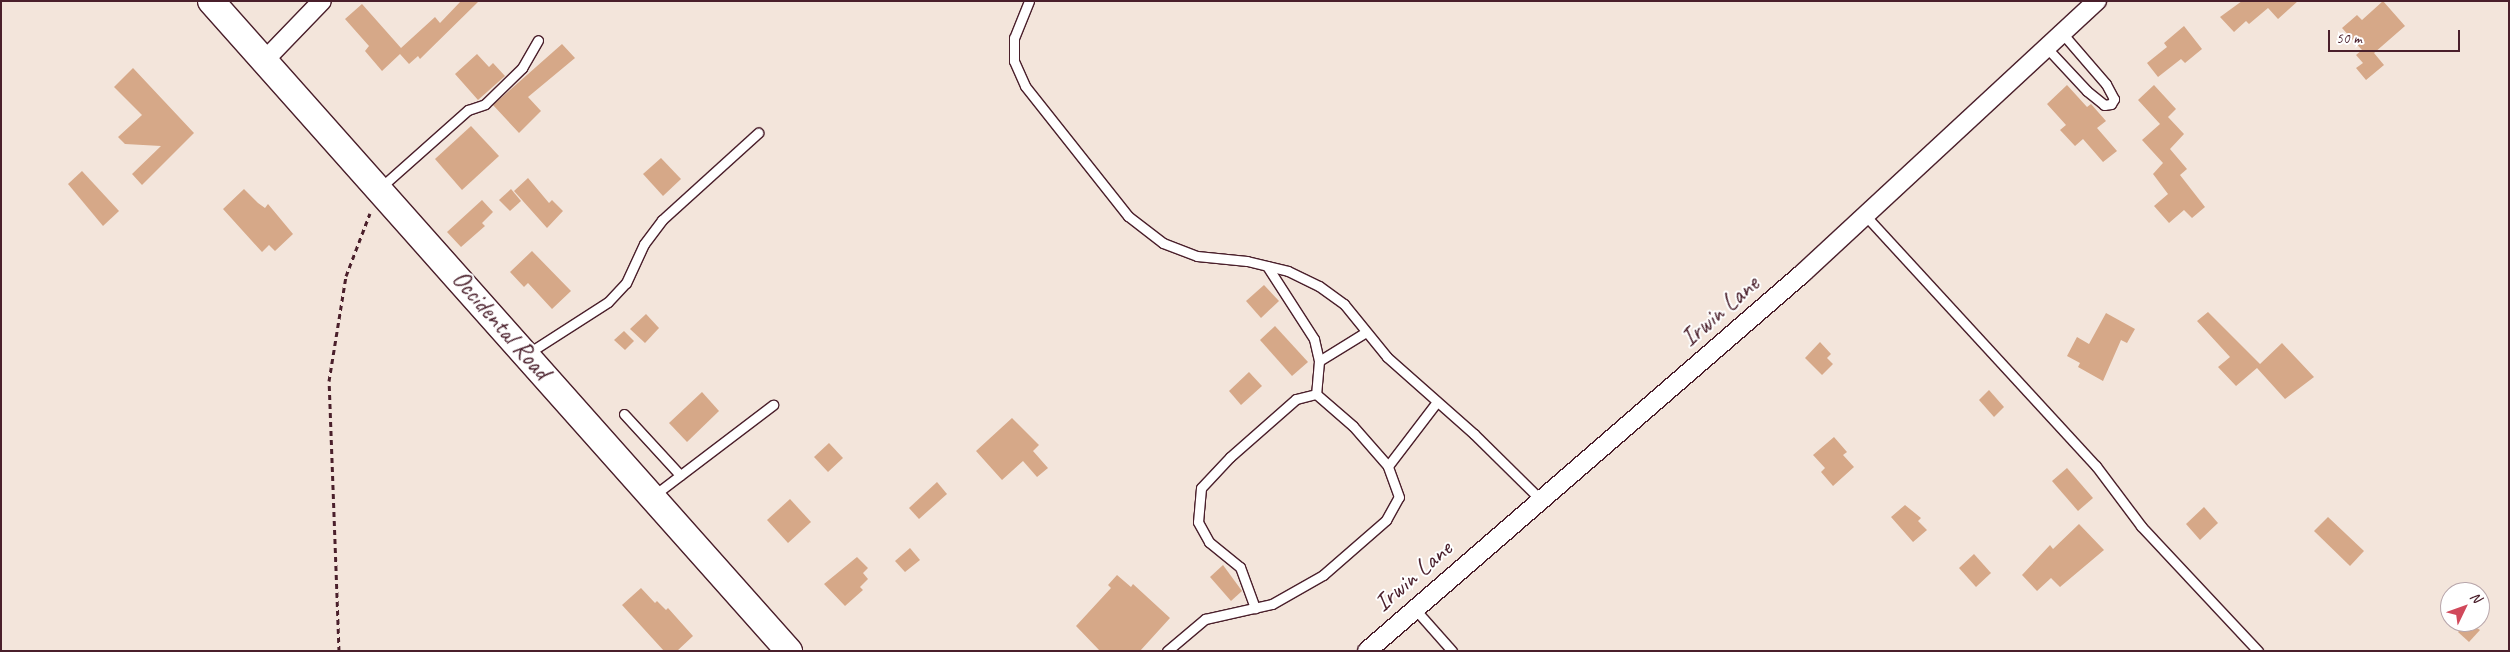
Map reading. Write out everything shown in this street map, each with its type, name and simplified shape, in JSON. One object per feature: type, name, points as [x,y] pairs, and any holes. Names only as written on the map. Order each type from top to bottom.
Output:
[{"type":"street","name":"Occidental Road","points":[[211,1],[380,188],[790,651]]},
{"type":"street","points":[[264,61],[322,1]]},
{"type":"street","name":"Irwin Lane","points":[[1367,651],[1414,608],[1803,273],[2097,1]]},
{"type":"lane","points":[[1029,1],[1014,38],[1014,61],[1025,86],[1128,216],[1163,243],[1197,256],[1267,266],[1288,271],[1319,286],[1344,304],[1387,357],[1436,403],[1474,434],[1540,499]]},
{"type":"lane","points":[[2046,47],[2087,91],[2104,105],[2111,104],[2114,99],[2106,84],[2062,33]]},
{"type":"lane","points":[[380,188],[468,110],[485,104],[522,68],[538,40]]},
{"type":"lane","points":[[527,354],[608,302],[626,283],[644,244],[662,220],[758,133]]},
{"type":"lane","points":[[1865,215],[2096,466],[2141,526],[2258,651]]},
{"type":"lane","points":[[1267,266],[1314,339],[1319,361],[1316,394]]},
{"type":"lane","points":[[1319,361],[1366,332]]},
{"type":"lane","points":[[1167,651],[1205,619],[1272,604],[1323,575],[1386,520],[1399,497],[1388,466],[1353,426],[1316,394]]},
{"type":"lane","points":[[1255,608],[1240,566],[1209,542],[1198,522],[1201,488],[1230,457],[1296,399],[1316,394]]},
{"type":"lane","points":[[1388,466],[1436,403]]},
{"type":"lane","points":[[653,497],[773,405]]},
{"type":"lane","points":[[624,414],[680,476]]},
{"type":"lane","points":[[1414,608],[1452,651]]},
{"type":"path","points":[[339,651],[328,381],[346,276],[380,188]]},
{"type":"building","points":[[461,1],[479,1],[420,59],[418,56],[409,64],[400,54],[382,71],[365,51],[369,46],[345,19],[362,4],[401,48],[435,17],[440,23]]},
{"type":"building","points":[[2242,1],[2298,1],[2278,19],[2268,8],[2249,24],[2246,21],[2234,32],[2220,17]]},
{"type":"building","points":[[2383,1],[2405,26],[2374,53],[2384,65],[2366,80],[2356,68],[2363,63],[2356,55],[2362,50],[2342,28],[2357,15],[2362,20]]},
{"type":"building","points":[[2184,26],[2202,49],[2185,63],[2181,59],[2158,77],[2147,63],[2167,47],[2164,43]]},
{"type":"building","points":[[562,44],[575,58],[528,97],[541,111],[519,133],[493,105]]},
{"type":"building","points":[[477,54],[489,67],[493,63],[505,76],[478,100],[455,74]]},
{"type":"building","points":[[133,68],[194,133],[142,185],[132,174],[161,146],[125,144],[118,137],[142,115],[114,87]]},
{"type":"building","points":[[2067,85],[2087,107],[2091,104],[2106,121],[2097,128],[2117,151],[2103,162],[2083,139],[2075,146],[2060,130],[2066,125],[2047,104]]},
{"type":"building","points":[[2154,85],[2176,109],[2168,117],[2184,134],[2170,149],[2187,169],[2180,175],[2205,207],[2192,218],[2184,210],[2169,223],[2154,206],[2168,194],[2153,174],[2163,163],[2142,140],[2160,124],[2138,100]]},
{"type":"building","points":[[471,126],[499,156],[462,190],[435,159]]},
{"type":"building","points":[[661,158],[681,179],[663,196],[643,174]]},
{"type":"building","points":[[82,171],[119,211],[103,226],[68,184]]},
{"type":"building","points":[[528,178],[549,203],[552,200],[563,211],[547,228],[514,191]]},
{"type":"building","points":[[244,189],[265,208],[268,204],[293,234],[275,251],[269,245],[262,252],[223,209]]},
{"type":"building","points":[[511,189],[521,201],[510,211],[499,200]]},
{"type":"building","points":[[482,200],[493,212],[482,223],[485,226],[461,247],[447,232]]},
{"type":"building","points":[[532,251],[571,291],[552,309],[528,283],[524,287],[510,272]]},
{"type":"building","points":[[1264,285],[1279,301],[1261,318],[1246,301]]},
{"type":"building","points":[[2208,312],[2260,364],[2282,343],[2314,377],[2285,399],[2257,368],[2236,386],[2218,367],[2230,357],[2197,321]]},
{"type":"building","points":[[2106,313],[2135,329],[2127,343],[2121,340],[2103,381],[2078,367],[2080,363],[2067,356],[2077,337],[2089,344]]},
{"type":"building","points":[[646,314],[659,328],[645,343],[630,329]]},
{"type":"building","points":[[1275,326],[1308,362],[1292,376],[1260,340]]},
{"type":"building","points":[[624,331],[634,341],[625,350],[614,340]]},
{"type":"building","points":[[1820,342],[1831,354],[1827,358],[1833,364],[1822,375],[1805,358]]},
{"type":"building","points":[[1249,372],[1262,386],[1241,405],[1229,391]]},
{"type":"building","points":[[1989,390],[2004,407],[1994,417],[1979,400]]},
{"type":"building","points":[[702,392],[719,411],[687,442],[669,423]]},
{"type":"building","points":[[1012,418],[1039,445],[1033,451],[1048,468],[1037,477],[1023,461],[1002,480],[976,451]]},
{"type":"building","points":[[1834,437],[1847,452],[1843,455],[1854,467],[1833,486],[1821,472],[1825,468],[1813,455]]},
{"type":"building","points":[[829,443],[843,458],[828,472],[814,457]]},
{"type":"building","points":[[2067,468],[2093,498],[2078,511],[2052,481]]},
{"type":"building","points":[[937,482],[947,494],[919,519],[909,508]]},
{"type":"building","points":[[790,499],[811,522],[788,543],[767,520]]},
{"type":"building","points":[[1905,505],[1921,518],[1918,521],[1927,530],[1913,542],[1891,517]]},
{"type":"building","points":[[2204,507],[2218,523],[2200,540],[2186,524]]},
{"type":"building","points":[[2328,517],[2364,551],[2350,566],[2314,531]]},
{"type":"building","points":[[2079,524],[2104,550],[2060,587],[2051,578],[2037,591],[2022,575],[2050,545],[2053,549]]},
{"type":"building","points":[[910,548],[920,560],[905,572],[895,561]]},
{"type":"building","points":[[1974,554],[1991,573],[1976,587],[1959,568]]},
{"type":"building","points":[[857,557],[868,568],[863,573],[868,579],[860,587],[863,590],[845,606],[824,584]]},
{"type":"building","points":[[1223,565],[1242,591],[1231,601],[1210,577]]},
{"type":"building","points":[[1117,575],[1131,587],[1133,584],[1170,618],[1140,651],[1100,651],[1076,626],[1111,588],[1108,585]]},
{"type":"building","points":[[641,588],[655,603],[657,601],[666,610],[668,608],[693,636],[677,651],[664,651],[622,605]]},
{"type":"building","points":[[2458,632],[2478,632],[2469,642]]}]
